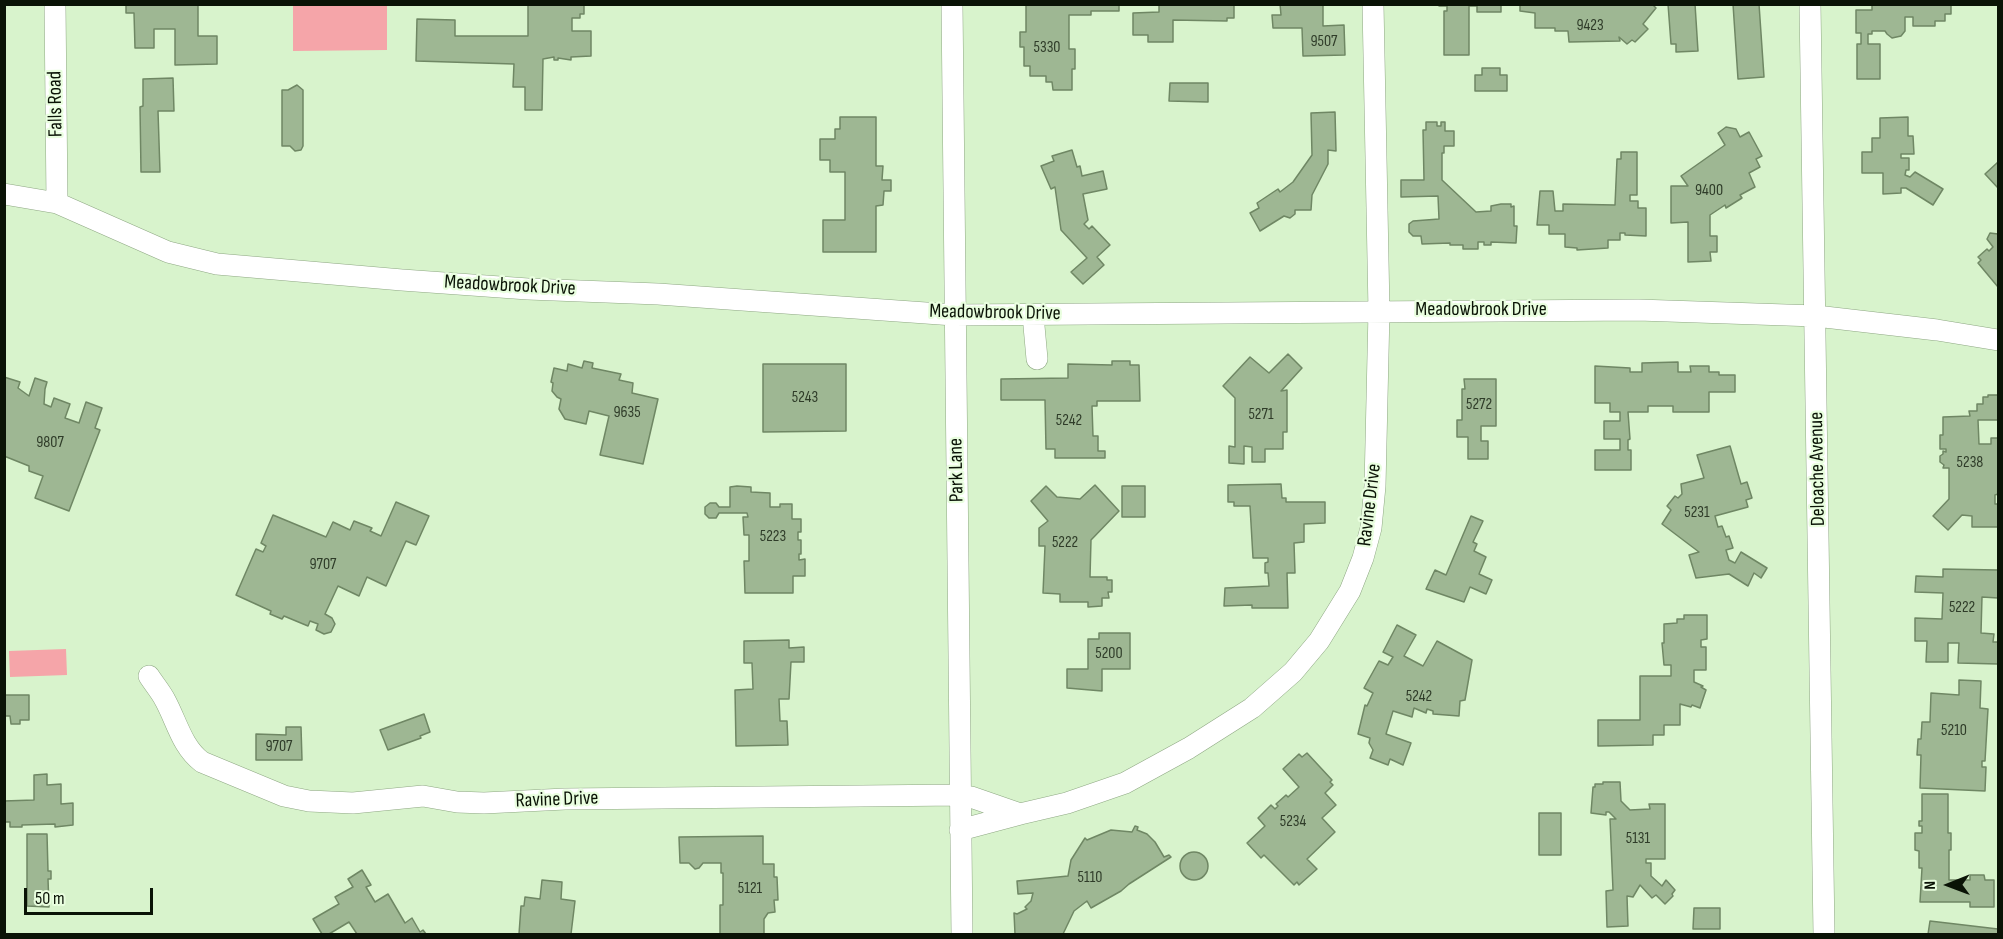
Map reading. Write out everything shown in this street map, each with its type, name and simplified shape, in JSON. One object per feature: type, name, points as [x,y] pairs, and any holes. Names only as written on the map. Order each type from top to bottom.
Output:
[{"type":"street","name":"Falls Road","points":[[55,4],[57,203]]},
{"type":"street","name":"Park Lane","points":[[952,4],[962,934]]},
{"type":"street","name":"Ravine Drive","points":[[960,830],[1067,803],[1125,783],[1189,748],[1252,708],[1293,672],[1319,641],[1350,591],[1363,558],[1371,528],[1375,486],[1379,310],[1373,4]]},
{"type":"street","name":"Deloache Avenue","points":[[1810,4],[1824,934]]},
{"type":"street","name":"Meadowbrook Drive","points":[[4,194],[57,203],[168,252],[218,264],[402,280],[658,294],[954,315],[1379,310],[1638,310],[1816,316],[1937,330],[1998,340]]},
{"type":"street","points":[[1033,315],[1037,359]]},
{"type":"street","name":"Ravine Drive","points":[[149,676],[165,700],[192,755],[202,762],[284,796],[309,801],[353,803],[423,796],[457,802],[484,803],[565,799],[960,795],[1020,814]]},
{"type":"shaded area","points":[[387,5],[387,50],[293,51],[293,6]]},
{"type":"shaded area","points":[[66,649],[67,675],[10,677],[9,651]]},
{"type":"building","points":[[126,4],[198,4],[198,36],[217,36],[217,64],[175,65],[175,29],[154,29],[154,48],[135,48],[134,13],[126,13]]},
{"type":"building","points":[[528,4],[584,4],[584,14],[580,14],[580,18],[572,18],[572,31],[591,31],[591,56],[571,57],[571,60],[558,58],[554,60],[554,57],[543,59],[542,110],[525,110],[525,87],[513,87],[514,64],[416,61],[417,19],[455,20],[455,36],[528,36]]},
{"type":"building","points":[[1026,4],[1119,4],[1119,11],[1091,11],[1091,15],[1069,15],[1069,49],[1075,49],[1072,90],[1053,90],[1052,82],[1046,82],[1046,76],[1030,76],[1030,66],[1024,66],[1024,47],[1020,47],[1020,32],[1026,32]]},
{"type":"building","points":[[1159,4],[1234,4],[1234,18],[1227,18],[1227,21],[1173,20],[1173,42],[1148,42],[1148,35],[1133,35],[1133,13],[1159,12]]},
{"type":"building","points":[[1280,4],[1323,4],[1323,26],[1344,25],[1345,55],[1303,56],[1302,28],[1273,28],[1272,15],[1281,15]]},
{"type":"building","points":[[1439,4],[1501,4],[1501,12],[1477,12],[1477,6],[1469,6],[1469,55],[1444,55],[1444,11],[1447,11],[1447,6],[1439,6]]},
{"type":"building","points":[[1520,4],[1652,4],[1656,8],[1643,24],[1648,29],[1635,42],[1632,40],[1627,44],[1619,37],[1620,41],[1569,42],[1568,31],[1555,31],[1555,28],[1535,28],[1535,13],[1520,11]]},
{"type":"building","points":[[1668,4],[1695,4],[1698,51],[1676,52],[1676,44],[1671,44]]},
{"type":"building","points":[[1733,4],[1759,4],[1764,77],[1738,79]]},
{"type":"building","points":[[1872,4],[1951,4],[1951,14],[1945,14],[1945,21],[1935,21],[1935,26],[1913,26],[1913,17],[1905,17],[1905,31],[1901,36],[1892,38],[1885,31],[1872,31],[1872,34],[1868,34],[1868,44],[1880,44],[1880,79],[1857,79],[1857,44],[1861,44],[1861,33],[1856,33],[1856,10],[1872,10]]},
{"type":"building","points":[[1482,68],[1500,68],[1500,75],[1507,75],[1507,91],[1475,91],[1475,75],[1482,75]]},
{"type":"building","points":[[173,78],[174,111],[158,111],[160,172],[141,172],[140,107],[143,106],[143,79]]},
{"type":"building","points":[[1170,83],[1208,83],[1208,102],[1169,101]]},
{"type":"building","points":[[297,85],[303,90],[303,146],[301,150],[295,151],[290,146],[282,146],[282,90],[288,90]]},
{"type":"building","points":[[1335,112],[1336,151],[1328,150],[1328,164],[1312,195],[1311,210],[1295,210],[1295,214],[1290,218],[1284,216],[1260,231],[1250,213],[1259,208],[1257,203],[1278,189],[1280,192],[1293,182],[1312,155],[1311,113]]},
{"type":"building","points":[[840,117],[876,117],[876,166],[883,166],[882,180],[891,180],[891,191],[884,191],[883,205],[876,206],[876,252],[823,252],[823,220],[845,220],[845,172],[830,172],[830,160],[820,160],[820,139],[835,139],[835,129],[840,129]]},
{"type":"building","points":[[1908,117],[1908,136],[1913,136],[1914,154],[1901,154],[1901,158],[1909,158],[1909,170],[1906,170],[1905,175],[1910,177],[1915,172],[1943,189],[1933,205],[1906,188],[1901,188],[1901,193],[1883,194],[1883,173],[1862,173],[1862,152],[1872,152],[1872,138],[1880,138],[1880,118]]},
{"type":"building","points":[[1426,122],[1437,122],[1437,126],[1441,126],[1441,122],[1445,122],[1445,131],[1454,131],[1454,146],[1444,146],[1444,153],[1442,153],[1442,180],[1476,212],[1491,211],[1491,206],[1501,204],[1514,206],[1514,226],[1517,226],[1516,243],[1491,242],[1491,245],[1484,245],[1484,242],[1478,242],[1478,249],[1463,249],[1463,245],[1450,245],[1450,243],[1422,244],[1421,236],[1413,236],[1409,232],[1409,224],[1413,221],[1439,219],[1438,196],[1401,197],[1401,180],[1424,180],[1423,130],[1426,130]]},
{"type":"building","points":[[1726,127],[1736,129],[1740,137],[1749,132],[1762,156],[1756,159],[1760,167],[1749,173],[1755,187],[1740,195],[1742,198],[1726,208],[1725,205],[1710,215],[1710,236],[1717,236],[1717,252],[1710,252],[1711,261],[1688,262],[1688,222],[1671,223],[1671,186],[1688,186],[1681,176],[1725,145],[1718,133]]},
{"type":"building","points":[[1072,150],[1082,176],[1103,171],[1107,189],[1083,194],[1088,220],[1084,224],[1089,229],[1092,226],[1110,245],[1097,257],[1104,265],[1083,284],[1071,272],[1087,258],[1061,230],[1055,187],[1051,189],[1041,166],[1054,161],[1052,156]]},
{"type":"building","points":[[1621,152],[1637,152],[1637,195],[1630,195],[1630,201],[1638,201],[1638,208],[1646,208],[1646,236],[1620,233],[1620,240],[1608,240],[1608,248],[1577,250],[1577,248],[1565,247],[1565,234],[1549,234],[1549,225],[1537,225],[1540,191],[1553,191],[1555,211],[1563,211],[1563,204],[1615,205],[1617,159],[1621,159]]},
{"type":"building","points":[[1998,162],[1998,188],[1985,174]]},
{"type":"building","points":[[1990,233],[1998,234],[1998,287],[1978,263],[1981,260],[1978,257],[1993,247],[1987,239]]},
{"type":"building","points":[[1288,354],[1302,368],[1281,391],[1287,390],[1287,432],[1283,432],[1283,449],[1265,449],[1265,462],[1252,462],[1252,447],[1244,446],[1244,464],[1229,463],[1229,446],[1235,447],[1235,398],[1223,386],[1250,357],[1269,373]]},
{"type":"building","points":[[584,361],[593,363],[592,368],[621,374],[619,380],[633,383],[632,393],[658,399],[643,464],[600,455],[609,416],[589,411],[586,424],[565,419],[559,409],[561,399],[552,391],[554,368],[567,371],[568,364],[582,368]]},
{"type":"building","points":[[1112,361],[1130,361],[1130,365],[1139,365],[1140,401],[1097,401],[1097,406],[1092,406],[1093,436],[1098,436],[1098,451],[1105,451],[1105,458],[1055,458],[1055,449],[1046,449],[1045,400],[1001,400],[1001,379],[1068,378],[1068,364],[1112,365]]},
{"type":"building","points":[[1678,362],[1678,372],[1691,372],[1690,366],[1709,366],[1709,372],[1719,372],[1719,375],[1735,375],[1735,392],[1709,392],[1709,412],[1673,412],[1673,406],[1648,406],[1648,412],[1628,412],[1630,439],[1628,450],[1631,450],[1631,470],[1595,470],[1595,450],[1620,450],[1620,439],[1604,439],[1604,421],[1620,421],[1620,412],[1610,412],[1610,403],[1595,403],[1595,366],[1630,368],[1630,372],[1642,372],[1642,363]]},
{"type":"building","points":[[763,364],[846,364],[846,431],[763,432]]},
{"type":"building","points":[[4,377],[20,382],[18,388],[29,396],[35,378],[47,382],[44,404],[51,407],[54,398],[70,404],[65,418],[79,423],[86,402],[102,408],[95,428],[100,430],[69,511],[35,498],[43,476],[29,471],[29,466],[4,456]]},
{"type":"building","points":[[1464,379],[1496,379],[1496,426],[1481,426],[1481,441],[1488,441],[1488,459],[1468,459],[1468,437],[1457,437],[1457,420],[1462,420]]},
{"type":"building","points":[[1988,395],[1998,395],[1998,420],[1978,420],[1979,444],[1991,444],[1991,438],[1998,438],[1998,494],[1995,495],[1995,504],[1998,504],[1998,527],[1972,527],[1972,516],[1962,515],[1948,530],[1933,516],[1949,499],[1949,468],[1943,468],[1944,465],[1940,462],[1943,451],[1946,452],[1946,449],[1940,449],[1943,417],[1970,416],[1969,411],[1977,411],[1977,404],[1983,404],[1983,397],[1988,397]]},
{"type":"building","points":[[1730,446],[1741,484],[1747,482],[1752,498],[1746,500],[1748,507],[1715,516],[1718,527],[1722,526],[1733,548],[1726,550],[1729,560],[1735,563],[1741,552],[1767,568],[1761,578],[1754,573],[1748,586],[1729,574],[1696,578],[1689,555],[1699,552],[1662,524],[1671,510],[1667,506],[1675,496],[1678,498],[1682,494],[1681,484],[1704,478],[1697,455]]},
{"type":"building","points":[[1281,484],[1282,498],[1286,498],[1286,502],[1325,502],[1325,523],[1304,524],[1304,542],[1294,543],[1295,573],[1287,573],[1288,608],[1252,608],[1252,605],[1224,606],[1225,588],[1269,586],[1268,573],[1265,573],[1265,563],[1268,562],[1268,558],[1253,558],[1250,506],[1234,506],[1234,502],[1228,502],[1228,485]]},
{"type":"building","points":[[1095,485],[1119,511],[1091,540],[1090,577],[1107,577],[1107,580],[1112,580],[1112,592],[1108,592],[1109,598],[1102,598],[1102,606],[1088,607],[1088,602],[1060,602],[1060,594],[1043,593],[1045,546],[1039,546],[1039,528],[1048,521],[1031,501],[1046,486],[1057,497],[1080,499]]},
{"type":"building","points":[[1122,486],[1145,486],[1145,517],[1122,517]]},
{"type":"building","points":[[730,487],[751,487],[751,492],[770,493],[770,507],[792,504],[792,519],[801,519],[801,532],[798,532],[798,540],[801,540],[799,560],[805,559],[805,576],[793,576],[793,593],[745,593],[744,561],[749,561],[749,535],[744,535],[743,517],[748,517],[747,513],[719,513],[716,518],[709,518],[705,514],[705,507],[710,503],[716,503],[719,507],[730,507]]},
{"type":"building","points":[[396,502],[429,516],[416,545],[406,541],[386,586],[367,577],[359,596],[338,586],[325,614],[332,618],[335,624],[331,632],[324,634],[316,630],[318,624],[310,621],[308,626],[284,616],[282,619],[270,614],[271,611],[236,595],[256,549],[263,552],[266,546],[261,543],[273,515],[326,537],[333,522],[350,530],[354,521],[372,528],[370,531],[381,536]]},
{"type":"building","points":[[1471,516],[1483,521],[1473,542],[1477,544],[1474,551],[1486,557],[1479,574],[1492,580],[1486,594],[1470,587],[1464,602],[1426,589],[1435,570],[1446,575]]},
{"type":"building","points":[[1943,569],[1998,570],[1998,598],[1982,597],[1981,633],[1994,634],[1993,642],[1998,642],[1998,664],[1958,663],[1959,643],[1948,643],[1948,662],[1926,662],[1927,641],[1915,641],[1915,618],[1942,619],[1943,593],[1915,592],[1916,576],[1943,577]]},
{"type":"building","points":[[1684,615],[1707,615],[1707,639],[1701,640],[1701,647],[1706,647],[1706,670],[1694,670],[1694,682],[1706,690],[1700,708],[1680,704],[1680,725],[1664,725],[1664,735],[1653,735],[1653,745],[1598,746],[1598,720],[1640,720],[1640,676],[1671,676],[1671,665],[1664,665],[1662,643],[1664,643],[1664,624],[1677,623],[1677,619],[1684,619]]},
{"type":"building","points":[[1397,625],[1416,635],[1404,656],[1423,666],[1437,641],[1472,660],[1465,700],[1460,701],[1459,716],[1433,714],[1433,711],[1427,709],[1426,713],[1414,708],[1412,717],[1393,711],[1386,734],[1411,743],[1403,765],[1390,759],[1388,765],[1370,758],[1373,750],[1369,743],[1370,738],[1358,734],[1365,705],[1367,706],[1373,693],[1364,688],[1379,661],[1388,665],[1393,657],[1383,652]]},
{"type":"building","points":[[1099,633],[1130,633],[1130,669],[1102,669],[1102,691],[1067,688],[1067,669],[1088,669],[1088,639],[1099,639]]},
{"type":"building","points":[[789,640],[789,648],[804,647],[804,662],[791,662],[789,699],[779,699],[780,721],[787,721],[788,745],[736,746],[735,690],[753,689],[752,663],[744,663],[744,641]]},
{"type":"building","points":[[1959,680],[1981,681],[1980,708],[1988,709],[1985,761],[1982,761],[1982,767],[1986,767],[1985,791],[1920,788],[1921,755],[1917,755],[1918,739],[1921,739],[1922,722],[1930,722],[1931,693],[1959,695]]},
{"type":"building","points":[[4,695],[29,695],[29,720],[20,720],[20,724],[11,724],[10,716],[4,716]]},
{"type":"building","points":[[424,714],[430,732],[420,736],[421,738],[388,750],[380,730]]},
{"type":"building","points":[[286,727],[301,727],[302,760],[256,760],[256,734],[286,735]]},
{"type":"building","points":[[1307,753],[1332,780],[1330,782],[1333,785],[1325,793],[1336,805],[1322,818],[1335,832],[1307,859],[1317,869],[1299,885],[1297,882],[1294,885],[1264,855],[1261,858],[1247,843],[1265,826],[1258,818],[1271,805],[1275,809],[1278,806],[1276,804],[1299,787],[1283,769],[1299,754],[1302,757]]},
{"type":"building","points":[[47,774],[47,785],[61,784],[61,804],[73,803],[73,825],[10,827],[10,822],[4,822],[4,801],[34,800],[34,775]]},
{"type":"building","points":[[1603,782],[1620,782],[1621,801],[1630,810],[1650,809],[1649,804],[1665,804],[1665,859],[1646,859],[1646,863],[1651,863],[1651,876],[1662,886],[1666,880],[1675,890],[1673,896],[1665,904],[1656,895],[1652,898],[1640,885],[1633,897],[1627,896],[1628,926],[1607,927],[1606,891],[1613,890],[1610,819],[1616,819],[1609,812],[1606,812],[1606,815],[1591,813],[1593,787]]},
{"type":"building","points":[[1922,794],[1948,794],[1948,833],[1951,833],[1949,880],[1970,880],[1970,875],[1984,875],[1985,880],[1994,880],[1994,907],[1970,907],[1970,902],[1920,902],[1922,868],[1919,868],[1919,851],[1915,850],[1915,833],[1922,833],[1919,821],[1922,821]]},
{"type":"building","points":[[1539,813],[1561,813],[1561,855],[1539,855]]},
{"type":"building","points":[[1135,826],[1138,827],[1137,830],[1147,834],[1155,842],[1164,857],[1169,855],[1171,857],[1091,908],[1087,901],[1074,911],[1063,934],[1015,934],[1014,913],[1017,914],[1027,909],[1025,907],[1031,901],[1033,893],[1018,894],[1017,881],[1068,876],[1071,860],[1085,838],[1087,840],[1111,830],[1132,832]]},
{"type":"building","points":[[27,834],[47,834],[48,871],[51,871],[51,879],[48,879],[49,907],[27,906]]},
{"type":"building","points":[[763,836],[763,864],[774,864],[774,877],[777,877],[778,900],[774,900],[775,912],[768,913],[764,919],[764,934],[720,934],[720,905],[723,905],[721,863],[703,863],[695,869],[689,863],[680,863],[679,837]]},
{"type":"building","points":[[1194,852],[1204,856],[1208,866],[1204,876],[1194,880],[1184,876],[1180,866],[1184,856]]},
{"type":"building","points":[[362,870],[371,885],[366,887],[375,902],[388,894],[405,923],[412,918],[420,932],[423,930],[426,934],[357,934],[349,922],[329,934],[322,934],[313,919],[339,904],[335,897],[353,887],[348,879]]},
{"type":"building","points":[[542,880],[562,882],[561,899],[575,901],[571,934],[519,934],[521,906],[524,906],[525,897],[540,899]]},
{"type":"building","points":[[1694,908],[1720,908],[1720,929],[1693,929]]},
{"type":"building","points":[[1930,921],[1998,929],[1998,934],[1928,934]]}]
